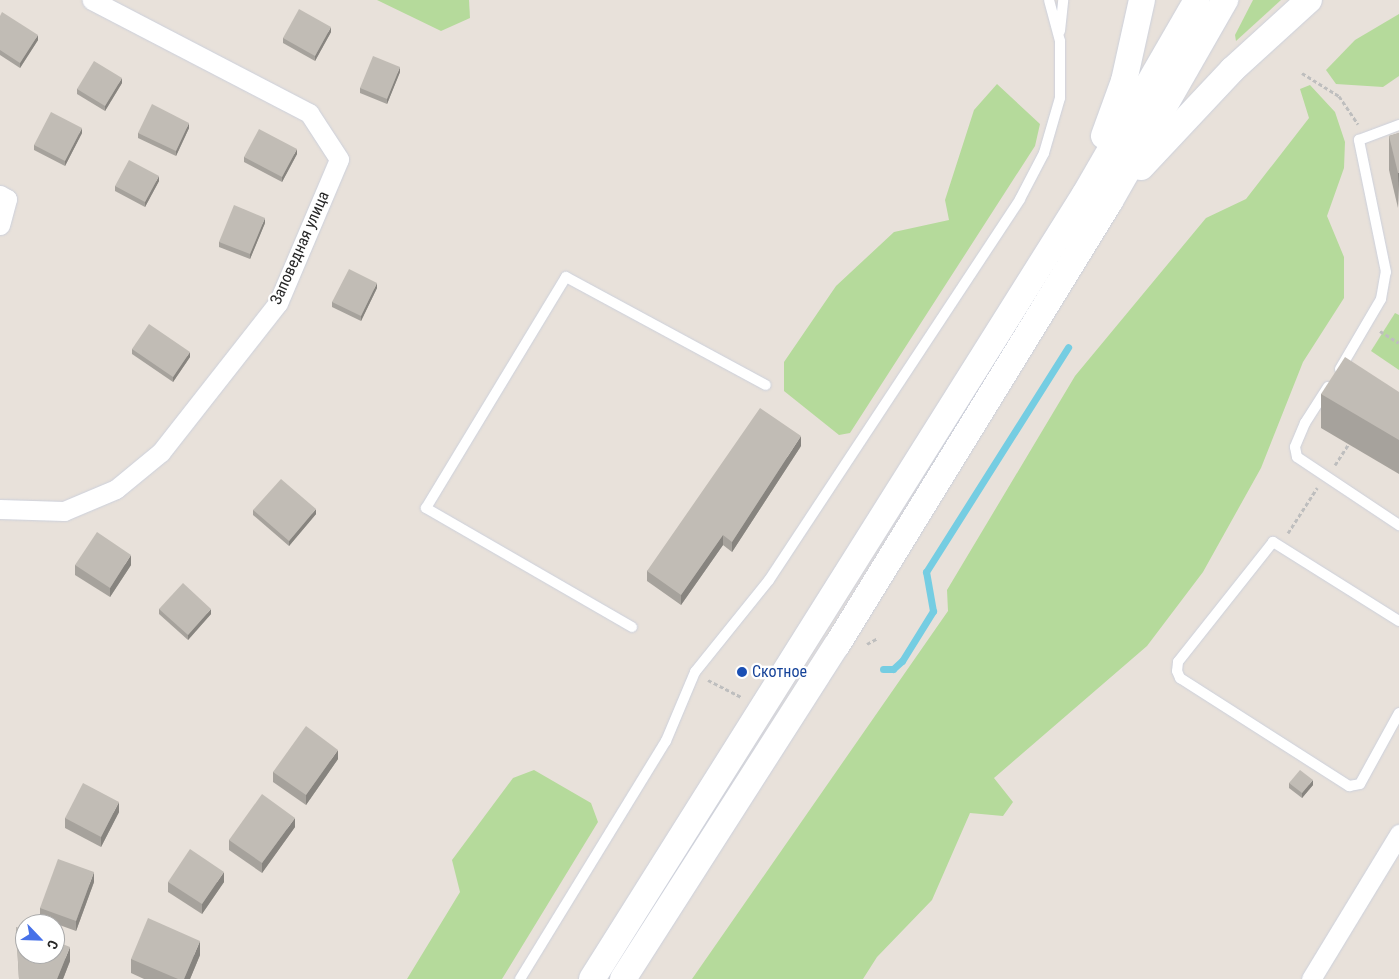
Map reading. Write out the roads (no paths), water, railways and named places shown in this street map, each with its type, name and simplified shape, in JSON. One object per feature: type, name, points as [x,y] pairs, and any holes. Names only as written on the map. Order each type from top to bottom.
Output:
[{"type":"main road","points":[[1085,194],[1124,81],[1142,0]]},
{"type":"main road","points":[[592,979],[1085,194],[1197,0]]},
{"type":"main road","points":[[623,979],[837,645],[1110,201],[1225,0]]},
{"type":"main road","points":[[1110,201],[1232,70],[1309,0]]},
{"type":"street","name":"Заповедная улица","points":[[0,509],[64,510],[116,488],[161,452],[278,303],[339,159],[309,113],[92,0]]},
{"type":"street","points":[[0,195],[7,198],[0,225]]},
{"type":"street","points":[[1311,979],[1399,834]]},
{"type":"lane","points":[[1049,0],[1060,42]]},
{"type":"lane","points":[[520,979],[666,741],[695,672],[769,580],[1020,199],[1044,153],[1060,98],[1060,42],[1063,0]]},
{"type":"lane","points":[[1399,125],[1366,135],[1358,148],[1386,272],[1381,299],[1369,324],[1295,447],[1297,457],[1325,478],[1399,525]]},
{"type":"lane","points":[[632,627],[426,508],[566,277],[766,385]]},
{"type":"lane","points":[[1399,621],[1281,544],[1269,545],[1178,662],[1180,678],[1349,786],[1360,784],[1399,713]]},
{"type":"waterway","points":[[883,669],[893,669],[902,661],[933,611],[926,572],[1068,347]]},
{"type":"place","name":"Скотное","points":[[742,672]]}]
